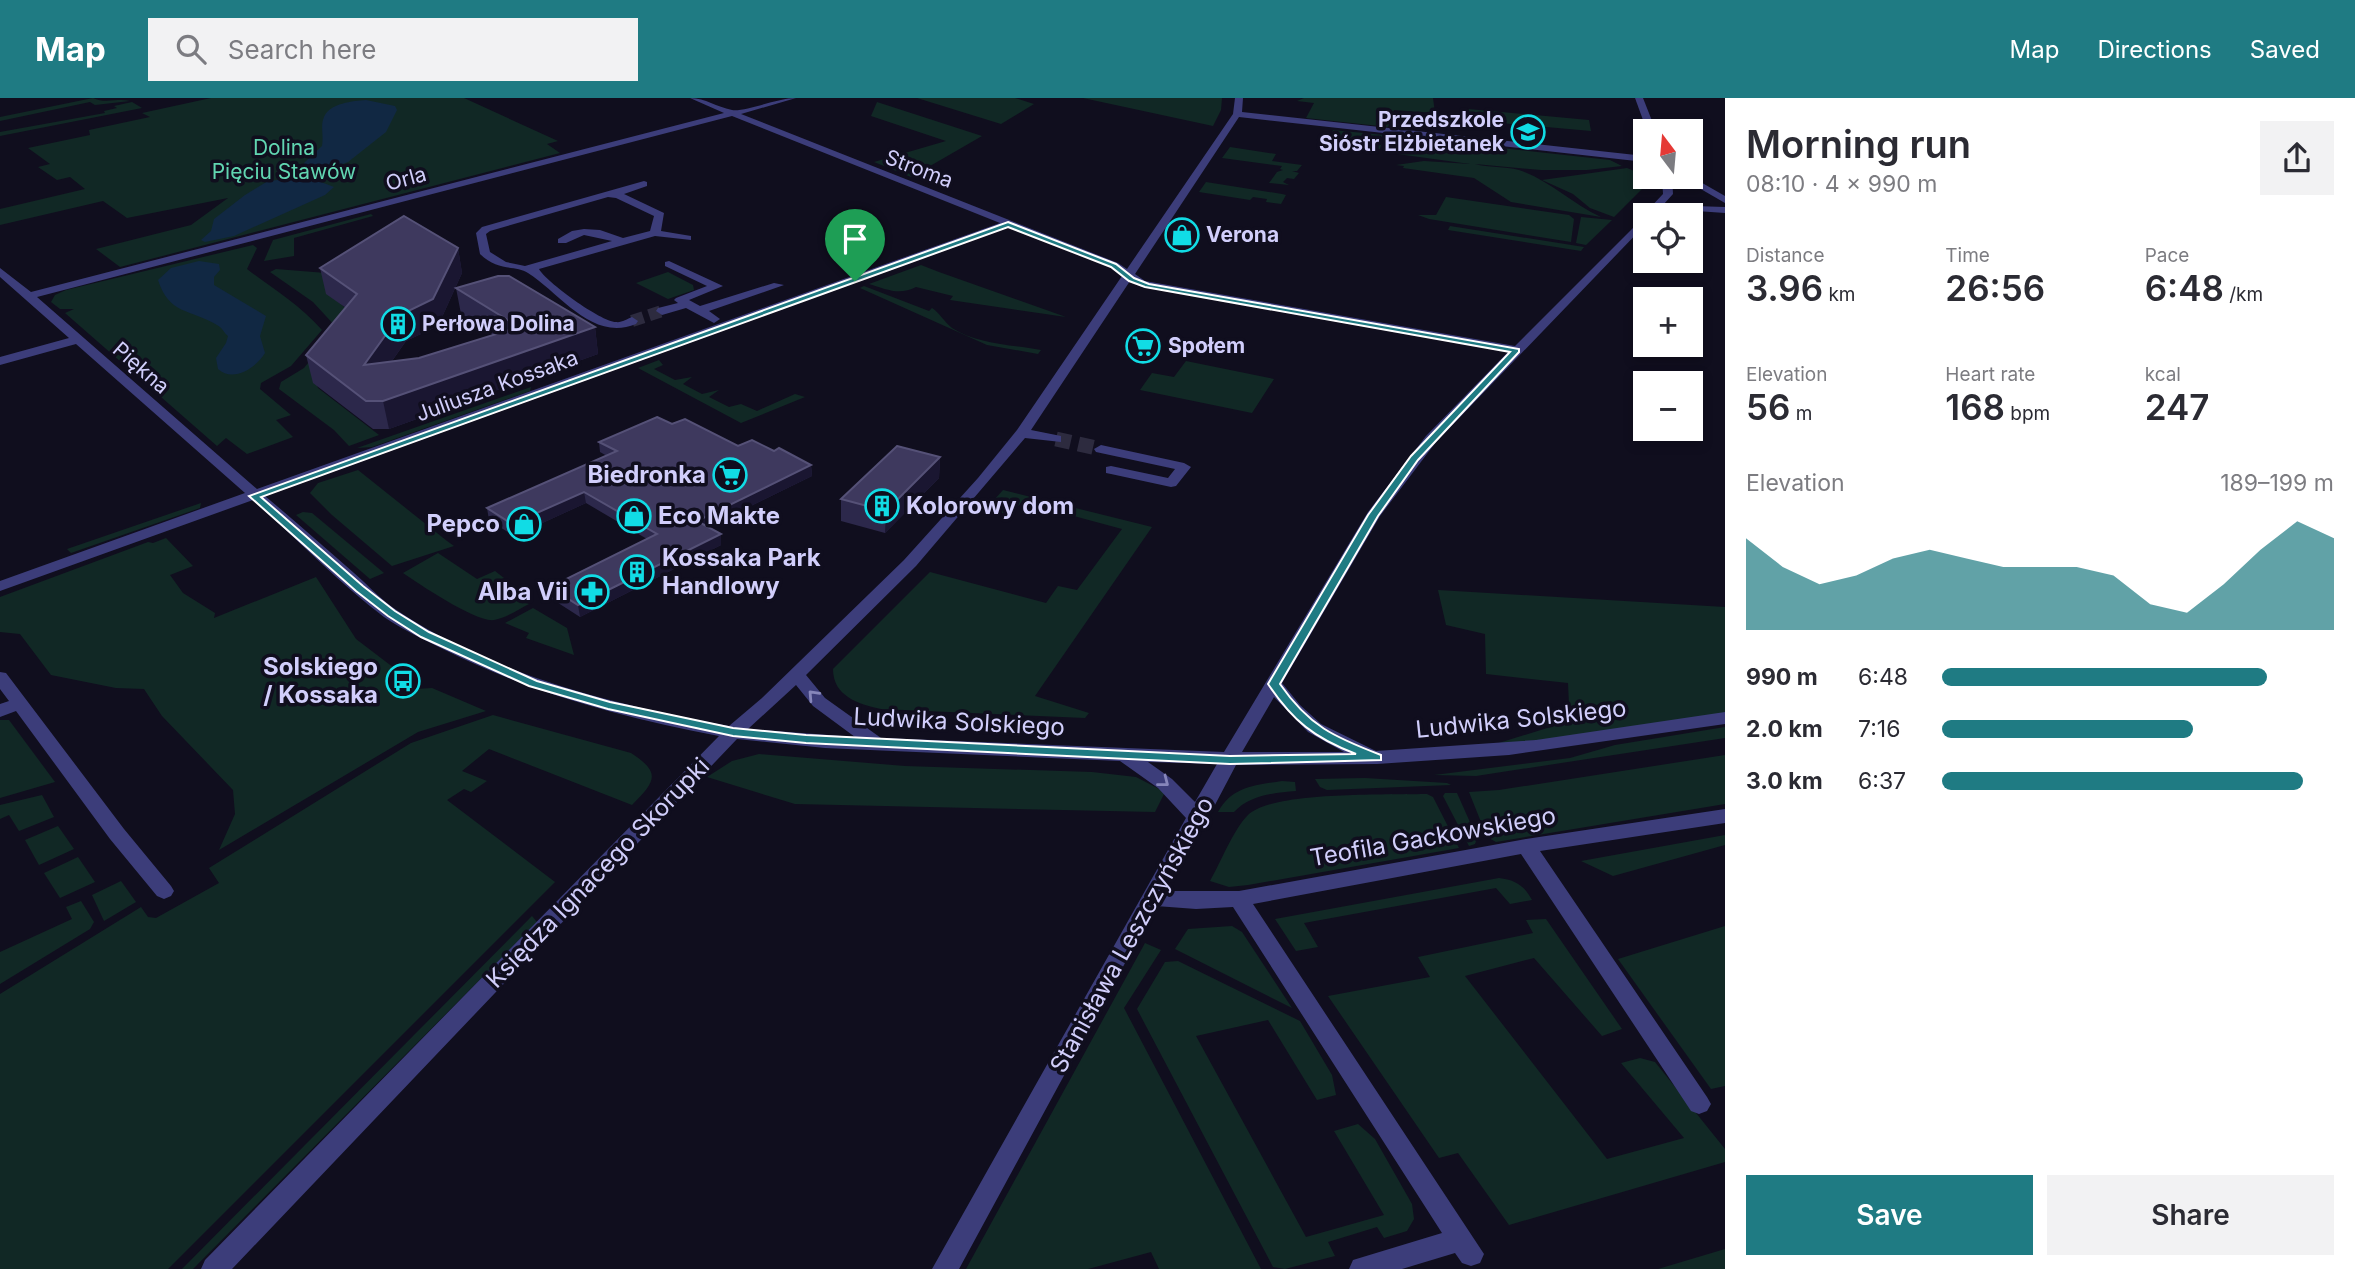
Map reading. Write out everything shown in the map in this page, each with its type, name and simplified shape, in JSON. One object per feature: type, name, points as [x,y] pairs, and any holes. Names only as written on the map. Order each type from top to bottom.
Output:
[{"type":"street","name":"Stroma","points":[[694,98],[1114,265],[1137,282],[1153,287],[1516,351]]},
{"type":"street","name":"Orla","points":[[29,296],[792,98]]},
{"type":"street","name":"Księdza Ignacego Skorupki","points":[[214,1269],[659,812],[733,732],[910,564],[1022,433],[1237,114],[1239,98]]},
{"type":"street","points":[[1639,98],[1647,119]]},
{"type":"street","points":[[1237,114],[1633,158]]},
{"type":"street","points":[[645,184],[482,232],[485,254],[509,267],[533,268],[655,233],[687,238]]},
{"type":"street","points":[[1703,188],[1725,202]]},
{"type":"street","points":[[615,194],[660,215],[655,233]]},
{"type":"street","points":[[1673,203],[1696,198],[1725,202]]},
{"type":"street","points":[[1703,208],[1708,208]]},
{"type":"street","points":[[1703,208],[1725,211]]},
{"type":"street","name":"Juliusza Kossaka","points":[[0,586],[1008,224]]},
{"type":"street","points":[[562,241],[572,235],[592,232],[622,242]]},
{"type":"street","name":"Stanisława Leszczyńskiego","points":[[945,1269],[1150,898],[1373,515],[1415,458],[1633,232]]},
{"type":"street","points":[[669,264],[717,286],[680,300],[714,319]]},
{"type":"street","points":[[533,268],[534,273],[559,295],[609,324],[621,326],[632,321]]},
{"type":"street","name":"Piękna","points":[[0,271],[254,496]]},
{"type":"street","points":[[698,311],[778,285]]},
{"type":"street","points":[[662,311],[685,305]]},
{"type":"street","points":[[0,361],[77,340]]},
{"type":"street","points":[[1022,433],[1056,439]]},
{"type":"street","points":[[1101,449],[1184,467],[1171,483],[1111,470]]},
{"type":"street","name":"Ludwika Solskiego","points":[[254,496],[391,614],[467,656],[533,683],[595,702],[733,732],[1230,760],[1377,758],[1510,749],[1725,718]]},
{"type":"street","points":[[796,674],[819,702],[874,742]]},
{"type":"street","points":[[0,677],[117,834],[164,891]]},
{"type":"street","points":[[1274,684],[1290,708],[1319,732],[1335,742],[1377,758]]},
{"type":"street","points":[[0,711],[19,703]]},
{"type":"street","points":[[1122,754],[1165,780],[1181,796],[1197,820]]},
{"type":"street","name":"Teofila Gackowskiego","points":[[1150,898],[1196,901],[1240,899],[1526,846],[1725,816]]},
{"type":"street","points":[[1526,846],[1699,1104]]},
{"type":"street","points":[[1240,899],[1466,1247],[1362,1269]]},
{"type":"green space","points":[[93,98],[102,101],[130,101],[95,105],[90,102],[0,121],[0,117]]},
{"type":"green space","name":"Dolina Pięciu Stawów","points":[[211,98],[464,98],[558,141],[547,144],[560,153],[120,267],[96,249],[191,225],[228,198],[127,218],[103,201],[0,225],[0,209],[85,189],[70,177],[57,180],[38,167],[50,164],[28,148],[90,135],[89,130],[150,117],[142,113]]},
{"type":"green space","points":[[917,98],[1015,98],[1034,104],[1001,124]]},
{"type":"green space","points":[[1083,98],[1222,98],[1221,110],[1213,126]]},
{"type":"green space","points":[[1304,98],[1433,98],[1435,113],[1394,110],[1388,127],[1306,118],[1314,103],[1297,101]]},
{"type":"green space","points":[[132,102],[142,108],[0,136],[0,132],[105,113],[104,111],[117,108],[114,106]]},
{"type":"green space","points":[[877,102],[982,136],[911,177],[874,162],[946,141],[871,116]]},
{"type":"green space","points":[[1468,109],[1589,120],[1591,131],[1467,120]]},
{"type":"green space","points":[[1333,130],[1384,135],[1380,149],[1327,143]]},
{"type":"green space","points":[[1393,136],[1610,160],[1622,166],[1587,170],[1541,170],[1475,164],[1530,174],[1601,217],[1511,202],[1474,178],[1403,168],[1404,166],[1396,165],[1424,161],[1470,164],[1387,152]]},
{"type":"green space","points":[[1230,147],[1276,154],[1272,161],[1302,165],[1297,171],[1292,171],[1299,173],[1294,179],[1287,178],[1283,182],[1289,185],[1269,183],[1277,172],[1283,170],[1280,169],[1282,166],[1222,158]]},
{"type":"green space","points":[[1627,168],[1633,170],[1633,189],[1642,189],[1614,217],[1590,208],[1573,194],[1542,180]]},
{"type":"green space","points":[[1206,182],[1286,195],[1281,204],[1266,202],[1267,199],[1253,197],[1250,200],[1199,192]]},
{"type":"green space","points":[[1446,197],[1569,215],[1574,219],[1571,242],[1418,215],[1436,215]]},
{"type":"green space","points":[[371,214],[373,216],[294,238],[294,256],[264,261],[273,240]]},
{"type":"green space","points":[[1581,217],[1612,220],[1586,245],[1576,243]]},
{"type":"green space","points":[[1450,226],[1584,247],[1581,251],[1448,230]]},
{"type":"green space","points":[[253,245],[257,248],[247,269],[294,304],[322,330],[291,366],[261,383],[260,389],[291,415],[276,420],[293,437],[247,454],[226,438],[217,446],[65,313],[74,309],[60,309],[51,302],[55,295],[66,290]]},
{"type":"green space","points":[[921,265],[1066,317],[950,300],[953,296],[916,287],[898,291],[869,284]]},
{"type":"green space","points":[[276,269],[376,277],[327,293],[359,319],[337,328],[313,302],[270,272]]},
{"type":"green space","points":[[668,272],[693,285],[694,290],[668,299],[636,283]]},
{"type":"green space","points":[[864,286],[929,311],[932,308],[952,328],[972,337],[1041,350],[1038,354],[987,345],[860,288]]},
{"type":"green space","points":[[321,347],[315,380],[318,388],[379,435],[349,446],[334,430],[279,389],[281,382],[304,368]]},
{"type":"green space","points":[[659,360],[663,365],[654,369],[675,380],[692,377],[683,384],[702,394],[719,390],[709,397],[729,407],[741,404],[757,411],[795,394],[805,397],[741,423],[638,368]]},
{"type":"green space","points":[[1186,361],[1274,379],[1252,413],[1140,390],[1152,373],[1174,377]]},
{"type":"green space","points":[[531,387],[530,391],[372,447],[357,448]]},
{"type":"green space","points":[[358,470],[454,546],[392,566],[310,493],[318,483]]},
{"type":"green space","points":[[1003,490],[1152,527],[1035,696],[1089,713],[1085,718],[881,709],[848,697],[837,686],[833,669],[930,572],[1046,603],[1058,586],[1077,590],[1122,529],[1022,502],[1010,515],[986,509]]},
{"type":"green space","points":[[201,503],[200,508],[71,553],[67,549]]},
{"type":"green space","points":[[303,512],[312,513],[384,573],[370,579],[296,515]]},
{"type":"green space","points":[[166,538],[193,566],[170,575],[183,593],[215,613],[214,618],[316,577],[356,639],[398,671],[393,676],[416,689],[432,688],[486,711],[418,732],[219,850],[235,814],[233,790],[162,716],[144,689],[116,688],[51,675],[20,634],[0,632],[0,597],[148,542]]},
{"type":"green space","points":[[438,553],[477,579],[495,571],[504,578],[487,586],[506,601],[516,596],[529,604],[503,617],[486,619],[448,602],[403,573]]},
{"type":"green space","points":[[1438,590],[1725,607],[1725,718],[1489,746],[1557,725],[1569,705],[1568,683],[1486,674],[1485,634],[1446,625]]},
{"type":"green space","points":[[533,608],[567,628],[574,655],[526,638],[529,633],[505,623]]},
{"type":"green space","points":[[493,715],[631,753],[651,772],[650,784],[632,805],[489,749],[462,771],[487,781],[471,792],[464,789],[447,800],[555,882],[168,1269],[0,1269],[0,994],[141,907],[148,917],[156,918],[219,883],[209,868],[411,743]]},
{"type":"green space","points":[[0,720],[9,720],[55,782],[0,798]]},
{"type":"green space","points":[[1725,727],[1725,738],[1476,776],[1434,775],[1570,758],[1615,745]]},
{"type":"green space","points":[[759,754],[905,766],[1092,772],[1136,777],[1165,792],[1155,812],[795,804],[707,777],[732,761]]},
{"type":"green space","points":[[1725,755],[1725,804],[1496,842],[1487,837],[1469,792],[1499,790]]},
{"type":"green space","points":[[1365,778],[1451,785],[1327,790],[1320,787],[1315,779]]},
{"type":"green space","points":[[1282,781],[1295,782],[1296,791],[1255,798],[1234,812],[1218,812],[1230,797],[1246,788]]},
{"type":"green space","points":[[1445,793],[1457,793],[1477,838],[1475,844],[1469,846],[1443,796]]},
{"type":"green space","points":[[1427,794],[1433,797],[1459,848],[1248,885],[1229,887],[1210,881],[1243,821],[1261,807],[1305,798]]},
{"type":"green space","points":[[42,795],[54,817],[19,831],[9,815],[0,819],[0,805]]},
{"type":"green space","points":[[58,826],[74,849],[39,865],[25,840]]},
{"type":"green space","points":[[1725,835],[1725,845],[1613,876],[1581,861]]},
{"type":"green space","points":[[78,857],[95,882],[60,898],[44,873]]},
{"type":"green space","points":[[1499,878],[1518,884],[1532,900],[1510,904],[1496,888],[1304,923],[1318,947],[1296,951],[1275,919]]},
{"type":"green space","points":[[121,881],[136,902],[104,921],[92,895]]},
{"type":"green space","points":[[81,901],[94,922],[90,929],[0,984],[0,952],[72,919],[66,907]]},
{"type":"green space","points":[[532,916],[537,922],[193,1269],[182,1269]]},
{"type":"green space","points":[[1546,919],[1622,1029],[1602,1036],[1534,958],[1465,976],[1607,1159],[1684,1138],[1621,1063],[1640,1058],[1655,1062],[1725,1149],[1725,1162],[1509,1225],[1458,1153],[1439,1158],[1328,996],[1430,977],[1418,957],[1533,933],[1526,920]]},
{"type":"green space","points":[[1232,926],[1242,932],[1292,1008],[1175,949],[1188,929]]},
{"type":"green space","points":[[1725,926],[1725,1086],[1711,1089],[1618,959]]},
{"type":"green space","points":[[1145,943],[1161,950],[1124,1008],[1261,1269],[1159,1269],[1151,1252],[1088,1269],[966,1269]]},
{"type":"green space","points":[[1178,961],[1300,1021],[1332,1075],[1336,1095],[1317,1100],[1268,1020],[1196,1036],[1306,1237],[1384,1215],[1334,1131],[1358,1124],[1375,1139],[1412,1204],[1414,1219],[1407,1231],[1384,1238],[1377,1227],[1328,1242],[1335,1256],[1285,1269],[1273,1267],[1137,1009],[1165,962]]},
{"type":"green space","points":[[1725,1249],[1725,1269],[1658,1269]]},
{"type":"water","points":[[366,100],[395,106],[397,110],[386,132],[348,162],[333,168],[303,167],[322,146],[322,124],[327,112],[342,104]]},
{"type":"water","points":[[287,179],[321,182],[334,187],[325,195],[234,236],[205,242],[201,240],[211,231],[214,219],[245,195],[268,181]]},
{"type":"water","points":[[199,261],[219,264],[220,270],[214,277],[214,285],[266,316],[260,336],[265,353],[256,364],[244,372],[230,375],[218,369],[216,358],[228,336],[221,327],[182,310],[168,300],[158,280],[171,268]]},
{"type":"building","points":[[404,216],[458,248],[433,299],[400,315],[364,365],[419,358],[519,327],[456,288],[498,276],[509,276],[595,327],[383,401],[366,401],[306,355],[357,294],[320,268]]},
{"type":"building","points":[[657,417],[672,424],[685,419],[738,446],[752,440],[774,451],[779,448],[811,465],[697,521],[721,534],[578,605],[550,587],[657,534],[584,492],[512,524],[487,508],[617,451],[599,442]]},
{"type":"building","points":[[897,446],[940,457],[886,511],[841,499]]},
{"type":"tunnel","points":[[632,321],[662,311]]},
{"type":"tunnel","points":[[1056,439],[1101,449]]},
{"type":"place","name":"Przedszkole Sióstr Elżbietanek","points":[[1528,132]]},
{"type":"place","name":"Verona","points":[[1182,235]]},
{"type":"place","name":"Perłowa Dolina","points":[[398,324]]},
{"type":"place","name":"Społem","points":[[1143,346]]},
{"type":"place","name":"Biedronka","points":[[730,475]]},
{"type":"place","name":"Kolorowy dom","points":[[882,506]]},
{"type":"place","name":"Eco Makte","points":[[634,516]]},
{"type":"place","name":"Pepco","points":[[524,524]]},
{"type":"place","name":"Kossaka Park Handlowy","points":[[637,572]]},
{"type":"place","name":"Alba Vii","points":[[592,592]]},
{"type":"place","name":"Solskiego / Kossaka","points":[[403,681]]},
{"type":"route","points":[[1008,224],[1114,265],[1132,280],[1147,286],[1516,351],[1415,458],[1373,515],[1274,684],[1290,708],[1319,732],[1351,749],[1377,758],[1230,760],[806,739],[733,732],[608,705],[533,683],[467,656],[425,635],[391,614],[254,496],[855,281],[1008,224]]}]
